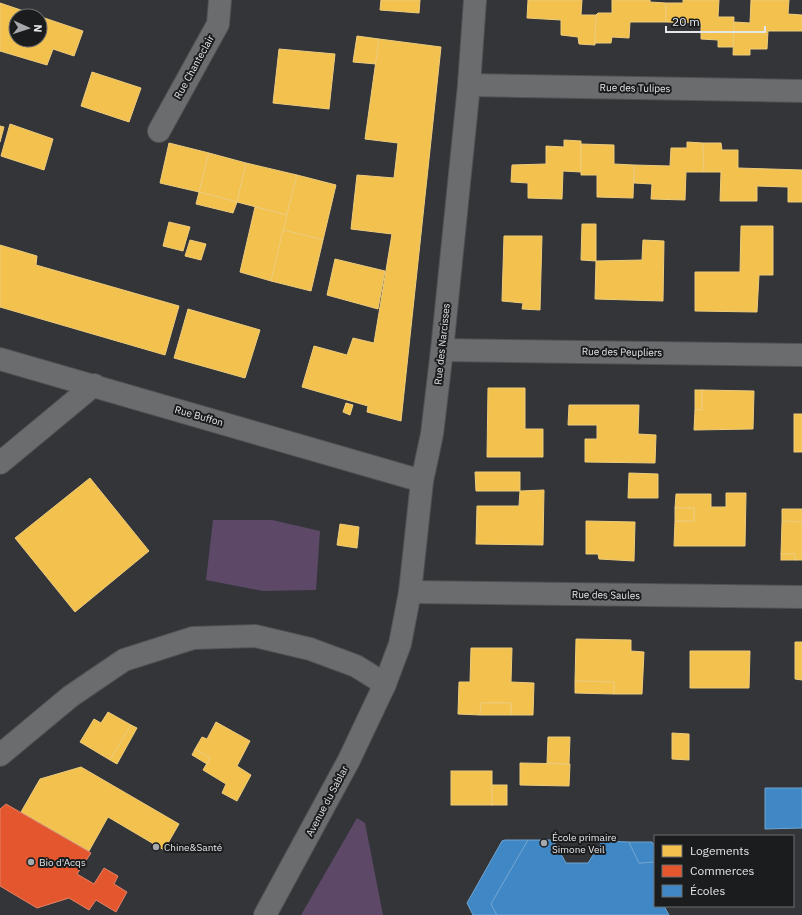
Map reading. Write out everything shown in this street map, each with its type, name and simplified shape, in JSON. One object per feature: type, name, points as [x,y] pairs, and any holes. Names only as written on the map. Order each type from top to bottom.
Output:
[{"type":"street","name":"Rue Chanteclair","points":[[159,130],[218,24],[220,0]]},
{"type":"street","name":"Rue des Narcisses","points":[[385,684],[400,644],[410,592],[422,481],[432,434],[442,350],[475,0]]},
{"type":"street","name":"Rue des Tulipes","points":[[468,85],[802,91]]},
{"type":"street","name":"Rue des Peupliers","points":[[442,350],[802,355]]},
{"type":"street","name":"Rue Buffon","points":[[0,359],[422,481]]},
{"type":"street","points":[[0,463],[94,385]]},
{"type":"street","name":"Rue des Saules","points":[[410,592],[802,597]]},
{"type":"street","points":[[0,755],[71,696],[124,660],[193,638],[255,636],[310,649],[356,666],[385,684]]},
{"type":"street","name":"Avenue du Sablar","points":[[265,915],[349,760],[385,684]]},
{"type":"shaded area","points":[[213,520],[272,520],[320,531],[316,590],[263,591],[206,580]]},
{"type":"shaded area","points":[[357,818],[365,823],[383,915],[301,915]]},
{"type":"building: Logements","points":[[381,0],[420,0],[419,13],[380,10]]},
{"type":"building: Logements","points":[[528,0],[582,0],[581,15],[596,15],[595,45],[579,44],[578,37],[561,35],[561,20],[527,18]]},
{"type":"building: Logements","points":[[612,0],[650,0],[650,2],[666,3],[666,22],[630,22],[629,38],[612,37],[611,43],[595,43],[596,15],[598,13],[612,13]]},
{"type":"building: Logements","points":[[683,0],[719,0],[718,17],[734,17],[733,47],[718,47],[718,40],[701,39],[701,23],[666,22],[666,3],[683,3]]},
{"type":"building: Logements","points":[[751,0],[789,0],[788,14],[802,15],[802,31],[768,31],[767,49],[750,49],[750,55],[733,55],[734,22],[750,23]]},
{"type":"building: Logements","points":[[0,3],[15,8],[8,8],[8,48],[48,48],[48,19],[83,31],[74,56],[53,49],[47,65],[0,51]]},
{"type":"building: Logements","points":[[357,36],[379,39],[376,64],[353,62]]},
{"type":"building: Logements","points":[[379,39],[441,47],[401,421],[367,412],[368,406],[302,387],[314,346],[347,355],[353,338],[374,343],[392,234],[351,229],[357,175],[394,178],[398,143],[365,139]]},
{"type":"building: Logements","points":[[279,49],[335,54],[329,109],[273,103]]},
{"type":"building: Logements","points":[[92,72],[141,88],[129,122],[81,106]]},
{"type":"building: Logements","points":[[10,124],[53,139],[44,170],[1,156]]},
{"type":"building: Logements","points":[[0,126],[4,127],[0,142]]},
{"type":"building: Logements","points":[[564,140],[581,141],[581,172],[563,171],[562,199],[528,198],[528,183],[511,182],[512,165],[546,164],[546,146],[564,147]]},
{"type":"building: Logements","points":[[687,142],[703,143],[704,172],[686,172],[685,200],[651,199],[652,184],[634,183],[634,165],[670,166],[671,148],[687,148]]},
{"type":"building: Logements","points":[[169,143],[209,153],[199,192],[160,183]]},
{"type":"building: Logements","points":[[703,143],[721,143],[722,150],[738,150],[738,168],[802,170],[802,202],[788,202],[788,187],[757,186],[757,201],[720,201],[721,172],[704,172]]},
{"type":"building: Logements","points":[[581,144],[614,145],[614,164],[634,165],[633,198],[597,197],[597,175],[581,175]]},
{"type":"building: Logements","points":[[209,153],[246,163],[237,202],[199,192]]},
{"type":"building: Logements","points":[[246,163],[297,175],[287,215],[237,202]]},
{"type":"building: Logements","points":[[297,175],[336,185],[323,240],[283,230]]},
{"type":"building: Logements","points":[[199,192],[237,202],[233,213],[196,204]]},
{"type":"building: Logements","points":[[255,207],[287,215],[271,281],[240,272]]},
{"type":"building: Logements","points":[[169,222],[190,227],[183,251],[163,246]]},
{"type":"building: Logements","points":[[582,224],[596,224],[596,261],[581,260]]},
{"type":"building: Logements","points":[[741,226],[773,226],[773,275],[759,275],[757,312],[695,311],[695,272],[740,272]]},
{"type":"building: Logements","points":[[283,230],[323,240],[311,291],[271,281]]},
{"type":"building: Logements","points":[[504,236],[542,236],[540,310],[522,309],[523,303],[502,301]]},
{"type":"building: Logements","points":[[190,240],[206,244],[201,260],[185,256]]},
{"type":"building: Logements","points":[[643,240],[664,241],[663,301],[595,299],[596,261],[642,260]]},
{"type":"building: Logements","points":[[0,245],[37,256],[36,265],[179,306],[165,355],[0,307]]},
{"type":"building: Logements","points":[[335,259],[385,271],[378,309],[327,295]]},
{"type":"building: Logements","points":[[188,309],[260,330],[245,378],[174,358]]},
{"type":"building: Logements","points":[[488,388],[525,388],[525,429],[543,429],[543,457],[487,457]]},
{"type":"building: Logements","points":[[695,390],[702,390],[702,410],[695,410]]},
{"type":"building: Logements","points":[[702,390],[754,391],[753,429],[694,430],[695,410],[702,410]]},
{"type":"building: Logements","points":[[346,403],[353,405],[350,415],[343,412]]},
{"type":"building: Logements","points":[[569,405],[639,405],[638,434],[656,435],[655,463],[585,462],[585,439],[597,439],[597,425],[568,425]]},
{"type":"building: Logements","points":[[794,414],[802,414],[802,452],[794,452]]},
{"type":"building: Logements","points":[[475,472],[520,472],[520,491],[476,491]]},
{"type":"building: Logements","points":[[629,473],[658,474],[658,498],[628,498]]},
{"type":"building: Logements","points":[[90,478],[149,551],[75,612],[15,538]]},
{"type":"building: Logements","points":[[544,490],[543,545],[476,544],[477,506],[519,506],[520,491]]},
{"type":"building: Logements","points":[[726,493],[746,493],[745,546],[674,546],[675,521],[694,521],[694,508],[675,508],[676,494],[711,494],[711,507],[726,507]]},
{"type":"building: Logements","points":[[675,508],[694,508],[694,521],[675,521]]},
{"type":"building: Logements","points":[[782,509],[802,509],[802,522],[782,521]]},
{"type":"building: Logements","points":[[586,521],[635,522],[634,561],[599,559],[598,554],[586,554]]},
{"type":"building: Logements","points":[[782,521],[802,522],[802,560],[795,560],[795,554],[781,554]]},
{"type":"building: Logements","points":[[340,524],[359,527],[357,548],[337,545]]},
{"type":"building: Logements","points":[[781,554],[795,554],[795,560],[781,560]]},
{"type":"building: Logements","points":[[576,639],[631,640],[631,651],[644,652],[642,694],[614,694],[614,682],[575,681]]},
{"type":"building: Logements","points":[[795,642],[802,642],[802,680],[795,679]]},
{"type":"building: Logements","points":[[471,648],[512,648],[511,682],[534,683],[533,715],[511,715],[511,703],[481,703],[480,715],[458,714],[459,682],[470,682]]},
{"type":"building: Logements","points":[[690,651],[750,651],[749,688],[690,688]]},
{"type":"building: Logements","points":[[575,681],[614,682],[614,694],[575,693]]},
{"type":"building: Logements","points":[[481,703],[511,703],[511,715],[480,715]]},
{"type":"building: Logements","points":[[108,712],[131,725],[110,760],[80,742],[94,719],[101,723]]},
{"type":"building: Logements","points":[[216,722],[250,741],[237,766],[251,775],[237,801],[222,793],[226,784],[203,770],[210,758],[195,749],[202,737],[207,739]]},
{"type":"building: Logements","points":[[131,725],[137,728],[117,764],[110,760]]},
{"type":"building: Logements","points":[[672,733],[689,734],[689,760],[672,759]]},
{"type":"building: Logements","points":[[548,737],[570,737],[569,764],[547,763]]},
{"type":"building: Logements","points":[[195,749],[210,758],[207,764],[192,755]]},
{"type":"building: Logements","points":[[520,763],[570,764],[569,786],[520,785]]},
{"type":"building: Logements","points":[[81,767],[179,824],[164,850],[108,817],[89,851],[21,812],[40,779]]},
{"type":"building: Logements","points":[[451,771],[492,771],[492,805],[451,805]]},
{"type":"building: Logements","points":[[492,785],[507,785],[507,805],[492,805]]},
{"type":"building: Commerces","points":[[6,804],[91,853],[77,874],[94,884],[104,868],[118,876],[114,884],[127,892],[116,912],[96,900],[89,910],[69,898],[37,908],[0,886],[0,809]]},
{"type":"building: Écoles","points":[[765,788],[802,788],[802,828],[765,829]]},
{"type":"building: Écoles","points":[[528,840],[491,904],[497,915],[473,915],[467,903],[502,841]]},
{"type":"building: Écoles","points":[[528,840],[553,840],[566,863],[588,863],[602,841],[629,842],[639,863],[654,862],[654,907],[665,907],[669,915],[497,915],[491,904]]},
{"type":"building: Écoles","points":[[629,842],[652,842],[654,845],[654,862],[639,863]]},
{"type":"place","name":"École primaire Simone Veil","points":[[544,843]]},
{"type":"place","name":"Chine&Santé","points":[[156,847]]},
{"type":"place","name":"Bio d'Acqs","points":[[31,862]]}]
